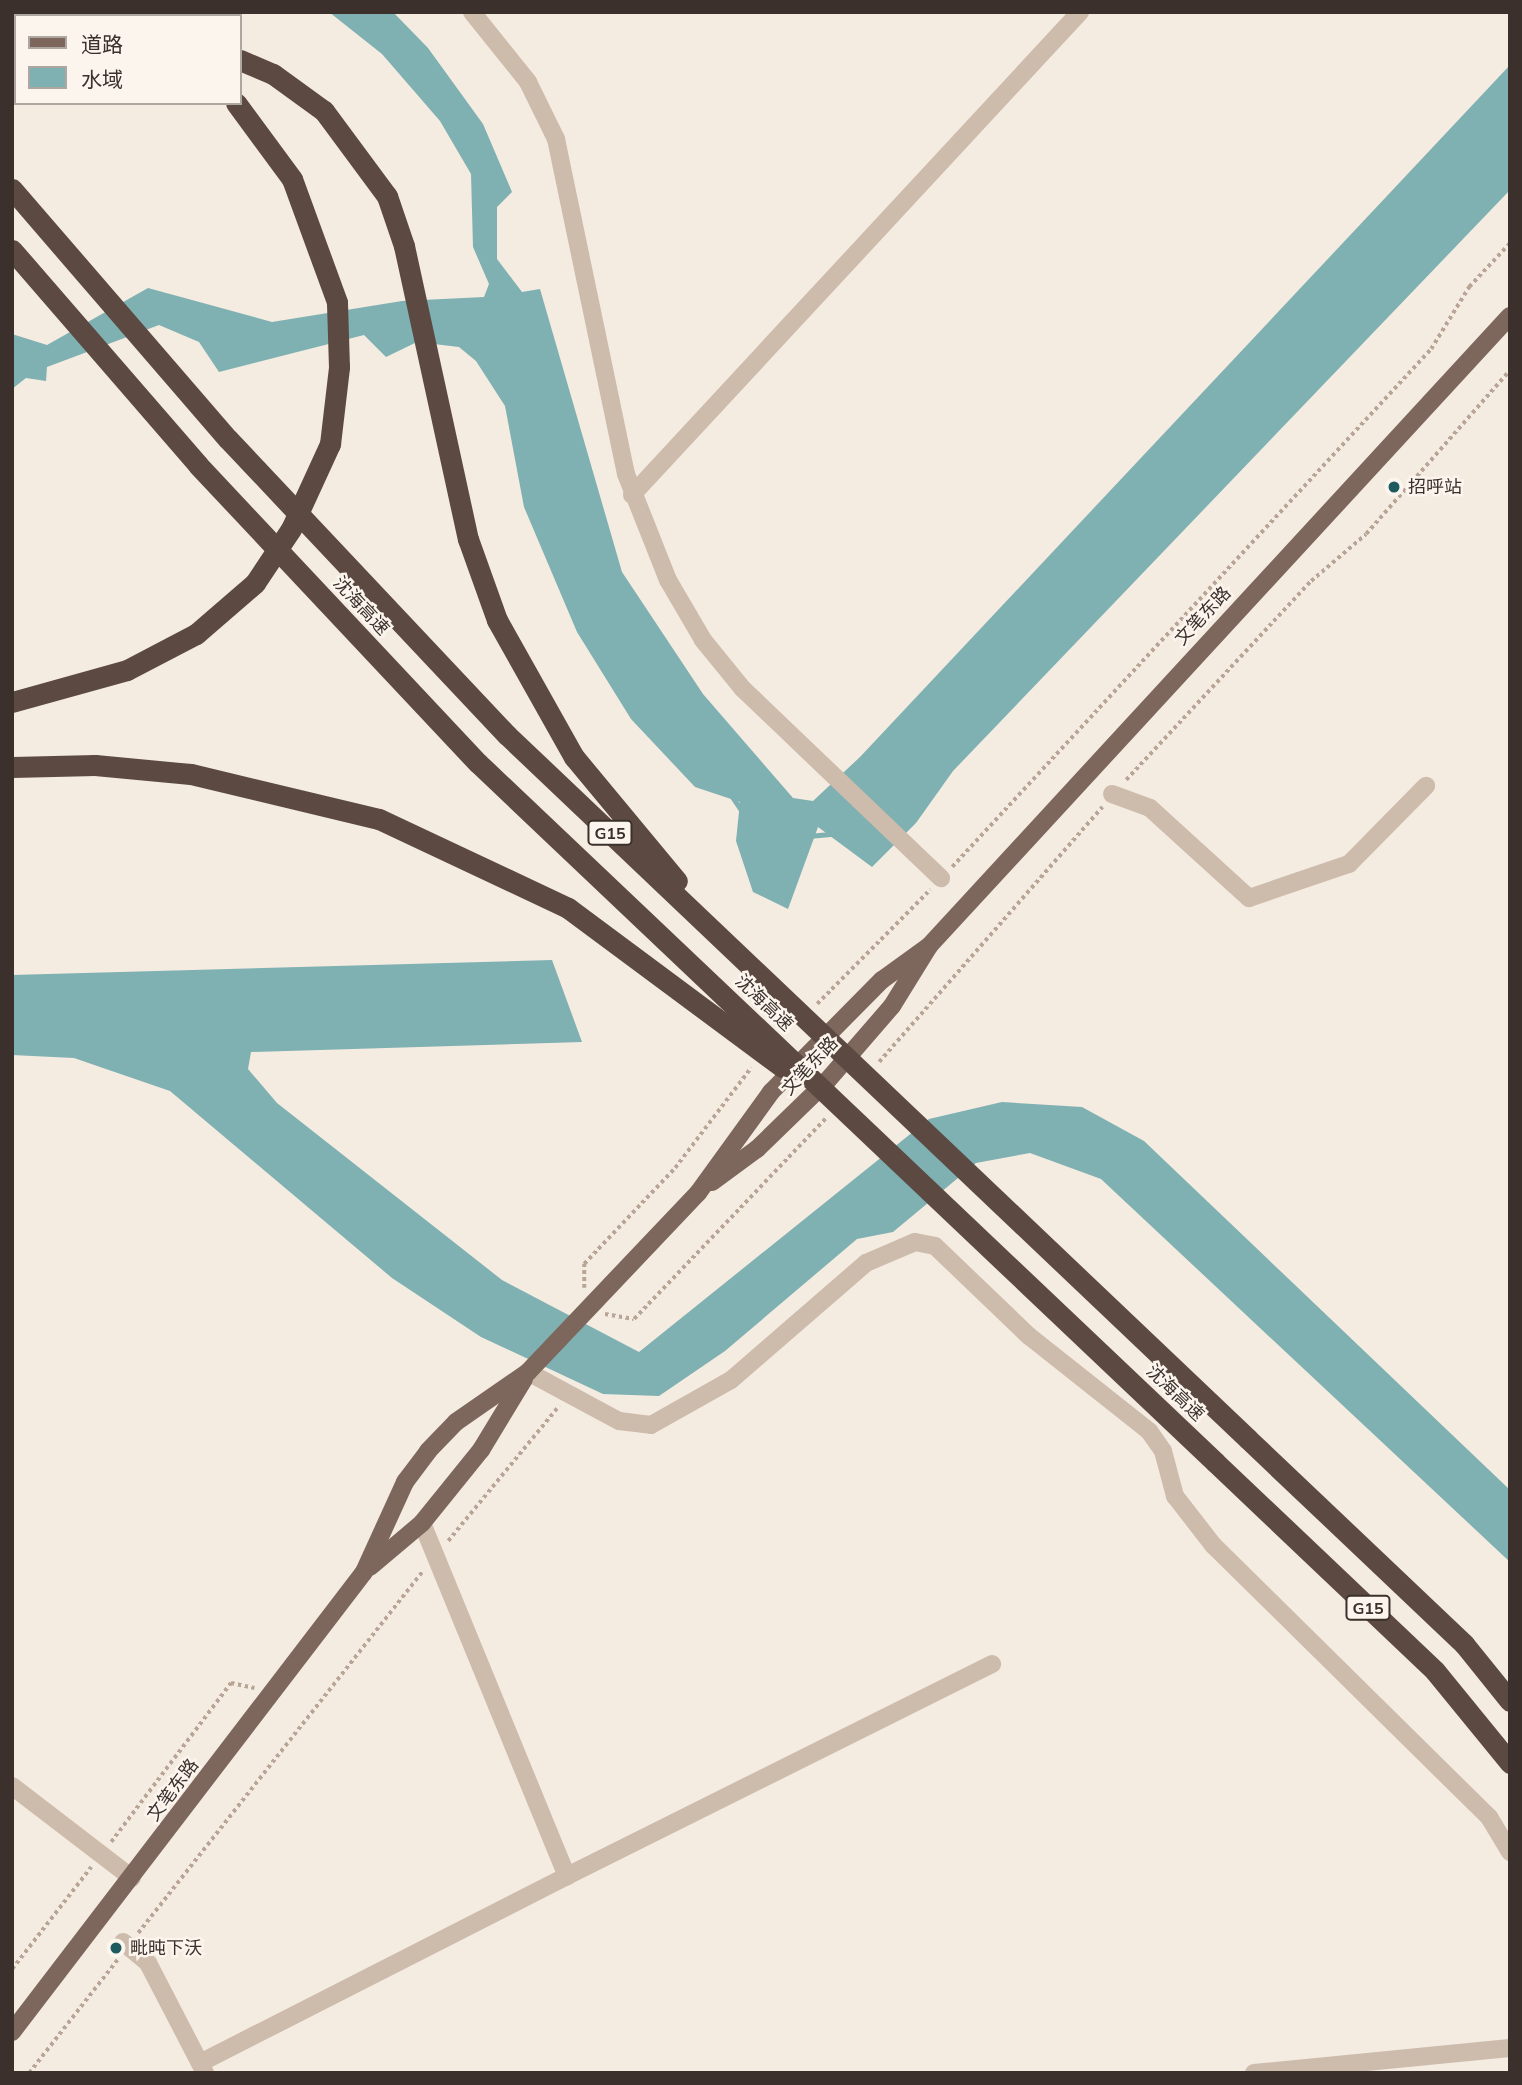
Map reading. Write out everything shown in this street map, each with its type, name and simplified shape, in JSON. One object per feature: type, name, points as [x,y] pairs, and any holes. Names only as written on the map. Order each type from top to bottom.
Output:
[{"type":"highway","points":[[242,61],[273,74],[333,121],[387,196],[404,246],[468,539],[528,680],[574,757],[677,880],[869,1073]]},
{"type":"highway","points":[[12,702],[127,670],[196,634],[255,583],[291,529],[330,444],[340,367],[337,302],[292,178],[237,105]]},
{"type":"highway","name":"沈海高速","points":[[12,189],[228,439],[507,735],[869,1073],[1464,1644],[1510,1700]]},
{"type":"highway","name":"沈海高速","points":[[12,250],[198,466],[478,763],[1435,1671],[1510,1763]]},
{"type":"highway","points":[[12,767],[95,765],[288,793],[379,819],[474,859],[568,908],[856,1121]]},
{"type":"main road","name":"文笔东路","points":[[698,1192],[757,1149],[827,1081],[892,1006],[929,946],[1510,317]]},
{"type":"main road","name":"文笔东路","points":[[12,2032],[364,1572],[422,1523],[481,1450],[528,1372],[698,1192],[771,1092],[882,980],[929,946]]},
{"type":"main road","name":"文笔东路","points":[[364,1572],[405,1482],[428,1451],[456,1422],[528,1372]]},
{"type":"street","points":[[472,12],[528,82],[559,148],[632,495],[657,560],[703,640],[751,697],[942,878]]},
{"type":"street","points":[[632,495],[1080,12]]},
{"type":"street","points":[[1112,794],[1150,808],[1250,898],[1288,890],[1349,864],[1426,786]]},
{"type":"street","points":[[528,1372],[618,1421],[651,1424],[731,1380],[866,1264],[915,1242],[935,1246],[1028,1336],[1149,1431],[1163,1451],[1175,1496],[1213,1545],[1489,1817],[1510,1852]]},
{"type":"street","points":[[422,1523],[567,1876]]},
{"type":"street","points":[[125,1944],[148,1964],[203,2068],[567,1876],[992,1664]]},
{"type":"street","points":[[12,1786],[132,1878]]},
{"type":"street","points":[[1254,2073],[1510,2048]]},
{"type":"path","points":[[811,1010],[942,878],[1431,349],[1469,288],[1510,243]]},
{"type":"path","points":[[869,1073],[1112,794],[1311,581],[1374,526],[1510,370]]},
{"type":"path","points":[[755,1064],[675,1168],[583,1264],[585,1311],[634,1320],[834,1110]]},
{"type":"path","points":[[29,2073],[125,1944],[568,1394]]},
{"type":"path","points":[[12,1969],[231,1683],[273,1692]]},
{"type":"water","points":[[329,12],[393,12],[428,48],[483,124],[512,192],[497,207],[497,259],[522,292],[540,289],[622,572],[703,694],[793,798],[813,801],[860,757],[1510,65],[1510,190],[953,771],[916,823],[872,867],[818,827],[788,909],[753,892],[736,841],[740,802],[695,787],[631,719],[577,632],[524,507],[505,406],[476,361],[459,347],[417,342],[386,357],[364,335],[219,372],[199,342],[159,325],[47,367],[46,381],[26,378],[12,389],[12,334],[47,345],[148,288],[272,322],[402,301],[484,297],[489,284],[473,247],[471,174],[440,121],[382,54]]},
{"type":"water","points":[[552,960],[582,1042],[251,1052],[248,1069],[277,1103],[502,1280],[639,1352],[929,1119],[1002,1102],[1082,1107],[1144,1141],[1510,1490],[1510,1562],[1101,1179],[1030,1153],[976,1163],[893,1232],[857,1239],[725,1351],[659,1396],[603,1394],[481,1337],[392,1278],[170,1091],[74,1058],[12,1055],[12,975]]},
{"type":"waterway","points":[[731,795],[743,813]]},
{"type":"waterway","points":[[808,836],[833,834]]},
{"type":"place","name":"招呼站","points":[[1394,487]]},
{"type":"place","name":"毗旽下沃","points":[[116,1948]]}]
